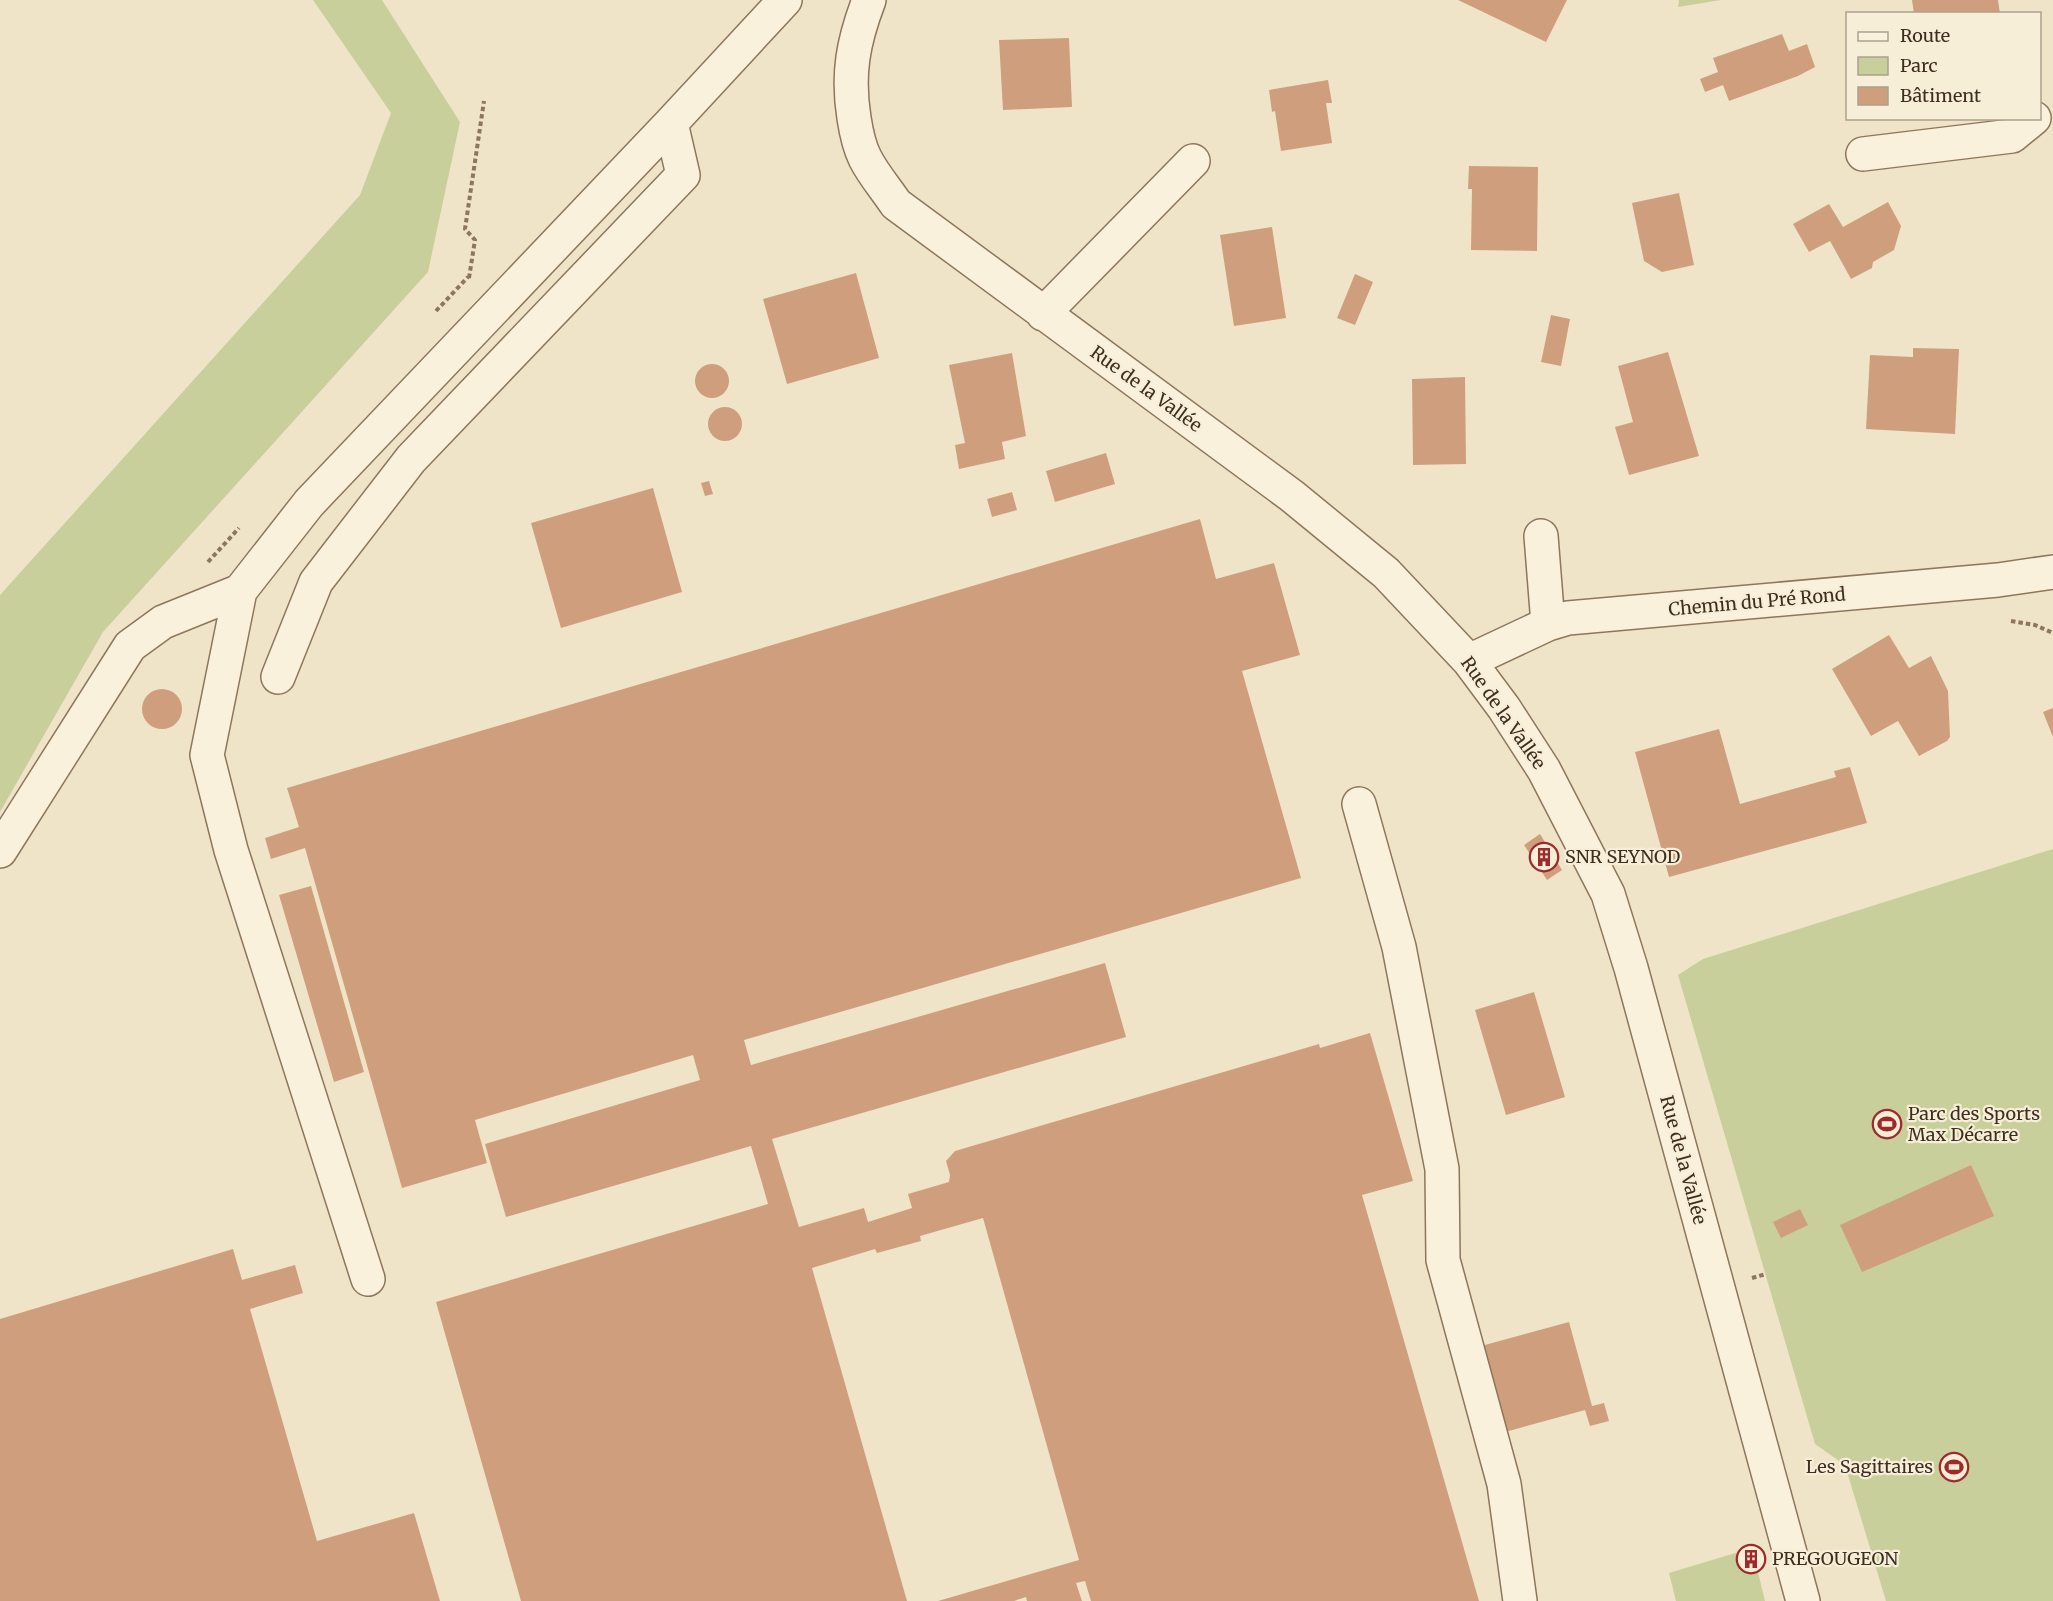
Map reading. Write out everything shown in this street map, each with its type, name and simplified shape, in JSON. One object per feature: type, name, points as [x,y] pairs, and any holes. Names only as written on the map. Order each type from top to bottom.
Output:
[{"type":"street","points":[[368,1279],[231,850],[207,755],[240,591],[309,503],[785,0]]},
{"type":"street","name":"Rue de la Vallée","points":[[868,0],[853,50],[850,71],[851,101],[856,133],[864,157],[896,204],[1292,496],[1386,573],[1469,661],[1504,708],[1544,770],[1608,894],[1631,968],[1803,1601]]},
{"type":"street","points":[[1863,154],[2012,136],[2033,120]]},
{"type":"street","points":[[278,677],[316,582],[411,459],[683,175],[671,123]]},
{"type":"street","points":[[1043,314],[1193,161]]},
{"type":"street","points":[[1541,536],[1548,624]]},
{"type":"street","name":"Chemin du Pré Rond","points":[[1469,661],[1548,624],[1568,618],[1998,580],[2053,572]]},
{"type":"street","points":[[0,851],[130,646],[163,622],[240,591]]},
{"type":"street","points":[[1359,804],[1399,946],[1442,1169],[1443,1260],[1504,1484],[1520,1601]]},
{"type":"path","points":[[484,101],[465,229],[475,240],[468,276],[499,304]]},
{"type":"path","points":[[2011,621],[2035,625],[2053,633]]},
{"type":"green space","points":[[313,0],[382,0],[460,122],[428,272],[103,632],[0,812],[0,595],[360,195],[391,113]]},
{"type":"green space","points":[[1679,0],[1721,0],[1678,7]]},
{"type":"green space","name":"Parc des Sports Max Décarre","points":[[2053,849],[2053,1601],[1886,1601],[1845,1465],[1815,1444],[1678,975],[1703,959]]},
{"type":"green space","points":[[1752,1548],[1765,1601],[1676,1601],[1669,1573]]},
{"type":"building","points":[[1458,0],[1567,0],[1546,42]]},
{"type":"building","points":[[1912,0],[1998,0],[2000,12],[1914,12]]},
{"type":"building","points":[[1782,34],[1789,51],[1807,44],[1815,67],[1798,76],[1729,101],[1723,85],[1705,92],[1700,79],[1718,72],[1713,58]]},
{"type":"building","points":[[1069,38],[1072,107],[1003,110],[999,40]]},
{"type":"building","points":[[1328,80],[1332,103],[1326,103],[1332,143],[1281,151],[1275,111],[1272,112],[1269,90]]},
{"type":"building","points":[[1469,166],[1538,167],[1537,251],[1471,250],[1472,189],[1468,189]]},
{"type":"building","points":[[1679,193],[1694,265],[1662,272],[1644,261],[1632,203]]},
{"type":"building","points":[[1888,202],[1901,226],[1894,250],[1873,262],[1872,268],[1851,279],[1830,241],[1809,252],[1793,224],[1829,204],[1843,227]]},
{"type":"building","points":[[1272,227],[1286,318],[1234,326],[1220,235]]},
{"type":"building","points":[[856,273],[879,358],[787,384],[763,299]]},
{"type":"building","points":[[1355,274],[1373,282],[1355,325],[1337,318]]},
{"type":"building","points":[[1551,315],[1570,319],[1561,366],[1541,362]]},
{"type":"building","points":[[1913,348],[1959,349],[1955,434],[1866,429],[1870,355],[1913,357]]},
{"type":"building","points":[[1668,352],[1699,456],[1629,475],[1615,427],[1633,422],[1618,366]]},
{"type":"building","points":[[1012,353],[1026,436],[1002,442],[1005,459],[959,469],[955,445],[965,443],[949,365]]},
{"type":"building","points":[[712,364],[724,369],[729,381],[724,393],[712,398],[700,393],[695,381],[700,369]]},
{"type":"building","points":[[1465,377],[1466,464],[1413,465],[1412,379]]},
{"type":"building","points":[[725,407],[737,412],[742,424],[737,436],[725,441],[713,436],[708,424],[713,412]]},
{"type":"building","points":[[1106,453],[1115,484],[1055,502],[1046,471]]},
{"type":"building","points":[[709,481],[713,494],[705,496],[701,483]]},
{"type":"building","points":[[653,488],[682,592],[561,628],[531,523]]},
{"type":"building","points":[[1012,492],[1017,510],[992,517],[987,499]]},
{"type":"building","points":[[1200,519],[1216,579],[1274,563],[1300,655],[1242,671],[1301,878],[744,1040],[751,1065],[1105,963],[1126,1037],[772,1139],[799,1227],[864,1208],[868,1222],[912,1208],[908,1194],[949,1182],[950,1175],[946,1161],[955,1151],[1319,1044],[1320,1048],[1370,1033],[1413,1181],[1362,1195],[1479,1601],[1091,1601],[1085,1581],[1076,1583],[1082,1601],[1027,1601],[1026,1597],[1014,1601],[938,1601],[1079,1560],[983,1218],[920,1236],[921,1241],[877,1253],[875,1249],[812,1268],[907,1601],[521,1601],[436,1302],[768,1204],[762,1183],[751,1146],[506,1217],[485,1144],[700,1080],[693,1055],[475,1120],[487,1163],[402,1188],[305,848],[271,859],[265,838],[299,827],[287,788]]},
{"type":"building","points":[[1889,635],[1909,668],[1931,656],[1948,691],[1950,737],[1947,741],[1919,756],[1898,721],[1871,736],[1832,669]]},
{"type":"building","points":[[162,689],[176,695],[182,709],[176,723],[162,729],[148,723],[142,709],[148,695]]},
{"type":"building","points":[[2053,708],[2053,737],[2043,712]]},
{"type":"building","points":[[1719,729],[1740,804],[1836,777],[1834,771],[1850,767],[1867,823],[1669,877],[1635,752]]},
{"type":"building","name":"SNR SEYNOD","points":[[1540,834],[1562,870],[1547,880],[1524,845]]},
{"type":"building","points":[[311,886],[364,1072],[334,1082],[279,895]]},
{"type":"building","points":[[1534,992],[1565,1097],[1506,1115],[1475,1010]]},
{"type":"building","points":[[1971,1165],[1994,1216],[1862,1272],[1840,1225]]},
{"type":"building","points":[[1800,1209],[1808,1225],[1781,1238],[1773,1222]]},
{"type":"building","points":[[233,1249],[242,1280],[295,1265],[303,1293],[250,1309],[317,1541],[414,1513],[440,1601],[0,1601],[0,1319]]},
{"type":"building","points":[[1569,1322],[1592,1406],[1604,1403],[1609,1421],[1590,1426],[1585,1410],[1505,1432],[1481,1346]]},
{"type":"building","name":"PREGOUGEON","points":[[1754,1552],[1757,1565],[1749,1567],[1745,1554]]},
{"type":"place","name":"SNR SEYNOD","points":[[1544,857]]},
{"type":"place","name":"Parc des Sports Max Décarre","points":[[1887,1124]]},
{"type":"place","name":"Les Sagittaires","points":[[1954,1467]]},
{"type":"place","name":"PREGOUGEON","points":[[1751,1559]]}]
